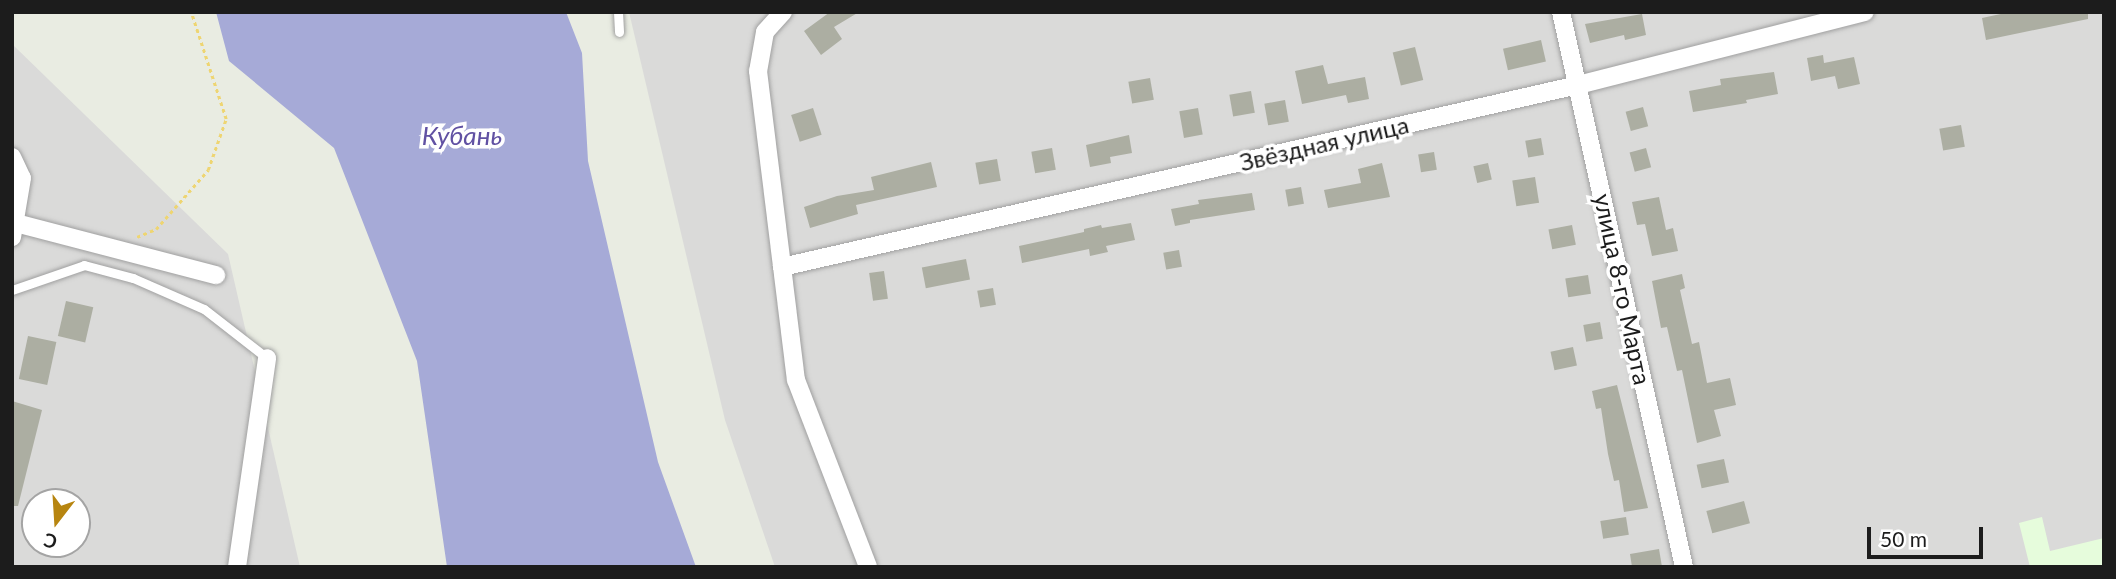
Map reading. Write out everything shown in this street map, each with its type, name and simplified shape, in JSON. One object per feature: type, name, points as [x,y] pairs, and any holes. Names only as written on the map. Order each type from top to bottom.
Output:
[{"type":"street","points":[[783,12],[765,32],[758,71],[796,380],[868,567]]},
{"type":"street","name":"улица 8-го Марта","points":[[1561,12],[1685,567]]},
{"type":"street","name":"Звёздная улица","points":[[782,267],[1578,85],[1866,12]]},
{"type":"street","points":[[12,156],[22,178],[13,227],[216,275]]},
{"type":"street","points":[[237,567],[267,358]]},
{"type":"lane","points":[[618,12],[619,32]]},
{"type":"lane","points":[[12,290],[85,265],[133,278],[204,309],[267,358]]},
{"type":"path","points":[[110,248],[156,229],[208,170],[226,119],[191,12]]},
{"type":"shaded area","points":[[629,12],[2104,12],[2104,567],[775,567],[725,420]]},
{"type":"shaded area","points":[[12,44],[228,254],[300,567],[12,567]]},
{"type":"shaded area","points":[[2042,517],[2050,551],[2104,538],[2104,567],[2030,567],[2019,523]]},
{"type":"water","name":"Кубань","points":[[216,12],[566,12],[582,53],[588,161],[658,462],[696,567],[447,567],[417,361],[334,148],[229,61]]},
{"type":"building","points":[[830,12],[859,12],[834,27],[842,39],[821,55],[804,31]]},
{"type":"building","points":[[2010,12],[2088,12],[2088,19],[1986,40],[1982,18]]},
{"type":"building","points":[[1642,14],[1646,35],[1625,40],[1624,35],[1590,43],[1585,24]]},
{"type":"building","points":[[1541,40],[1546,61],[1508,70],[1503,49]]},
{"type":"building","points":[[1415,47],[1423,80],[1401,86],[1393,53]]},
{"type":"building","points":[[1823,55],[1824,63],[1854,57],[1860,84],[1838,89],[1835,76],[1811,81],[1807,58]]},
{"type":"building","points":[[1323,65],[1328,84],[1365,77],[1369,99],[1348,103],[1346,95],[1302,104],[1295,71]]},
{"type":"building","points":[[1774,72],[1778,94],[1746,100],[1747,103],[1693,112],[1689,91],[1721,85],[1720,79]]},
{"type":"building","points":[[1150,78],[1154,100],[1132,103],[1128,82]]},
{"type":"building","points":[[1251,91],[1255,113],[1233,116],[1229,95]]},
{"type":"building","points":[[1285,100],[1289,122],[1268,125],[1264,104]]},
{"type":"building","points":[[1643,107],[1648,126],[1631,131],[1626,112]]},
{"type":"building","points":[[813,108],[822,135],[800,142],[791,115]]},
{"type":"building","points":[[1198,108],[1203,135],[1184,138],[1179,111]]},
{"type":"building","points":[[1961,125],[1965,147],[1943,150],[1939,129]]},
{"type":"building","points":[[1129,135],[1132,153],[1110,157],[1111,163],[1090,167],[1086,145]]},
{"type":"building","points":[[1541,138],[1544,155],[1528,158],[1525,141]]},
{"type":"building","points":[[1052,148],[1056,170],[1035,173],[1031,152]]},
{"type":"building","points":[[1646,148],[1651,167],[1635,172],[1630,152]]},
{"type":"building","points":[[1434,152],[1437,170],[1421,172],[1418,155]]},
{"type":"building","points":[[997,159],[1001,181],[979,184],[975,163]]},
{"type":"building","points":[[931,162],[937,187],[856,205],[858,214],[810,228],[804,207],[837,196],[874,190],[871,177]]},
{"type":"building","points":[[1382,163],[1390,197],[1328,208],[1324,190],[1361,183],[1358,169]]},
{"type":"building","points":[[1488,163],[1492,180],[1477,183],[1473,166]]},
{"type":"building","points":[[1535,177],[1539,203],[1516,206],[1512,181]]},
{"type":"building","points":[[1301,187],[1304,204],[1288,207],[1285,190]]},
{"type":"building","points":[[1252,193],[1255,210],[1190,220],[1190,223],[1175,226],[1171,209],[1199,204],[1198,200]]},
{"type":"building","points":[[1659,197],[1666,230],[1673,228],[1678,251],[1652,256],[1645,224],[1637,225],[1632,202]]},
{"type":"building","points":[[1131,223],[1135,240],[1106,246],[1108,252],[1090,256],[1089,249],[1022,263],[1019,246],[1084,232],[1084,229],[1101,225],[1102,228]]},
{"type":"building","points":[[1572,225],[1576,245],[1552,249],[1548,230]]},
{"type":"building","points":[[1179,250],[1182,267],[1166,270],[1163,253]]},
{"type":"building","points":[[966,259],[970,280],[926,288],[922,268]]},
{"type":"building","points":[[884,271],[888,299],[873,301],[869,273]]},
{"type":"building","points":[[1682,274],[1685,288],[1680,290],[1692,344],[1699,342],[1707,383],[1730,378],[1736,405],[1714,410],[1721,436],[1697,443],[1682,370],[1677,371],[1667,327],[1661,328],[1652,281]]},
{"type":"building","points":[[1588,275],[1591,294],[1568,297],[1565,279]]},
{"type":"building","points":[[993,288],[996,305],[980,308],[977,291]]},
{"type":"building","points":[[66,301],[93,307],[85,342],[58,336]]},
{"type":"building","points":[[1600,322],[1603,339],[1586,342],[1583,325]]},
{"type":"building","points":[[28,336],[56,342],[47,385],[19,379]]},
{"type":"building","points":[[1573,347],[1577,366],[1554,370],[1551,352]]},
{"type":"building","points":[[1617,385],[1648,508],[1624,512],[1619,480],[1614,481],[1608,454],[1601,408],[1596,409],[1592,391]]},
{"type":"building","points":[[12,401],[42,410],[18,506],[12,506]]},
{"type":"building","points":[[1724,459],[1729,482],[1702,488],[1697,465]]},
{"type":"building","points":[[1744,501],[1750,523],[1712,533],[1706,511]]},
{"type":"building","points":[[1626,517],[1629,535],[1603,539],[1600,521]]},
{"type":"building","points":[[1659,549],[1662,567],[1632,567],[1630,554]]}]
